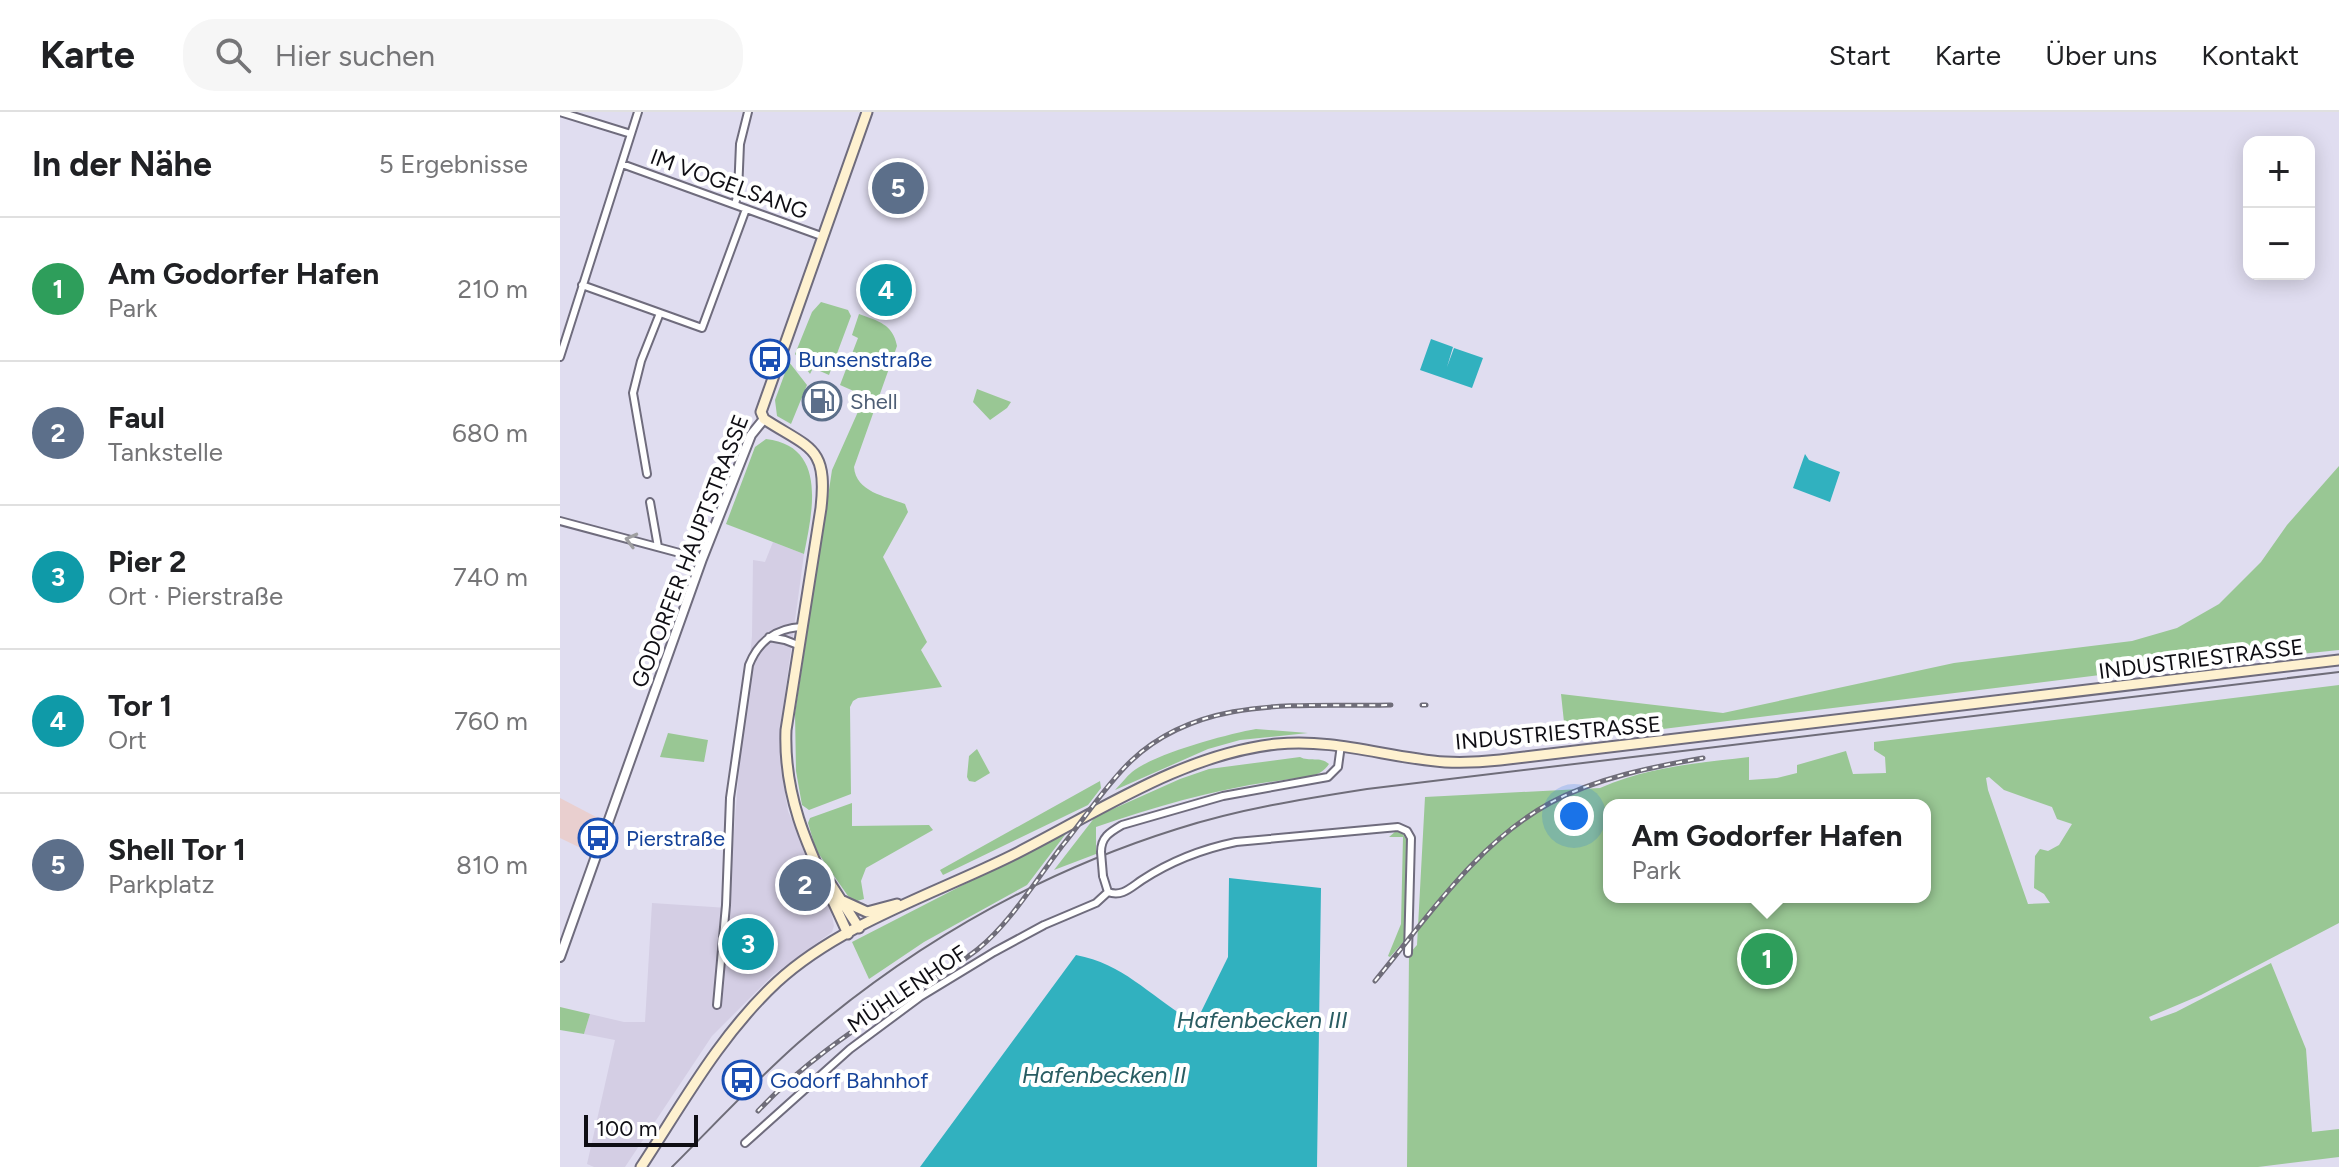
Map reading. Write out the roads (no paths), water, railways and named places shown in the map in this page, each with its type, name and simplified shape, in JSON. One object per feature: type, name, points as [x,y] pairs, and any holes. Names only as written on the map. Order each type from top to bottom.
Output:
[{"type":"main road","name":"GODORFER HAUPTSTRASSE","points":[[764,419],[761,412],[763,406],[867,112]]},
{"type":"main road","points":[[764,419],[805,444],[822,467],[821,508],[798,645],[785,758],[788,788],[797,820],[848,934]]},
{"type":"main road","name":"INDUSTRIESTRASSE","points":[[641,1167],[742,1017],[779,980],[806,959],[915,900],[1008,857],[1174,772],[1208,759],[1277,744],[1303,743],[1341,745],[1444,762],[1500,760],[2339,660]]},
{"type":"main road","points":[[818,867],[859,928]]},
{"type":"main road","points":[[843,901],[872,912],[915,900]]},
{"type":"street","points":[[560,112],[631,134]]},
{"type":"street","points":[[560,357],[638,112]]},
{"type":"street","points":[[735,204],[740,144],[748,112]]},
{"type":"street","name":"IM VOGELSANG","points":[[622,164],[824,237]]},
{"type":"street","points":[[582,285],[702,328],[746,209]]},
{"type":"street","points":[[647,474],[633,393],[638,369],[660,313]]},
{"type":"street","name":"GODORFER HAUPTSTRASSE","points":[[560,957],[702,559],[751,435],[764,419]]},
{"type":"street","points":[[650,502],[658,547]]},
{"type":"street","points":[[560,521],[702,559]]},
{"type":"street","points":[[717,1005],[734,756],[749,665],[758,646],[769,637],[791,627],[802,627]]},
{"type":"street","points":[[769,637],[798,645]]},
{"type":"street","points":[[1108,892],[1101,852],[1107,834],[1122,825],[1223,796],[1328,777],[1338,767],[1341,745]]},
{"type":"street","name":"MÜHLENHOF","points":[[745,1143],[850,1049],[920,997],[1044,925],[1096,903],[1108,892],[1117,895],[1124,893],[1183,857],[1216,847],[1236,842],[1398,827],[1407,831],[1411,838],[1408,953]]},
{"type":"water","points":[[1431,339],[1453,347],[1447,367],[1454,348],[1483,358],[1472,388],[1420,370]]},
{"type":"water","points":[[1805,454],[1809,460],[1840,472],[1830,502],[1793,488]]},
{"type":"water","points":[[1229,878],[1321,888],[1317,1167],[920,1167],[1076,955],[1108,965],[1187,1018],[1200,1014],[1228,957]]},
{"type":"tram line","points":[[672,1167],[798,1043],[884,975],[977,916],[1025,891],[1125,847],[1200,822],[1271,805],[1367,789],[2339,672]]},
{"type":"railway","points":[[758,1111],[826,1050],[960,963],[990,938],[1012,914],[1112,781],[1159,739],[1189,724],[1221,714],[1254,709],[1391,705]]},
{"type":"railway","points":[[1375,981],[1476,860],[1524,820],[1568,794],[1605,780],[1703,758]]},
{"type":"place","name":"Shell Tor 1","points":[[898,188]]},
{"type":"place","name":"Tor 1","points":[[886,290]]},
{"type":"place","name":"Bunsenstraße","points":[[770,359]]},
{"type":"place","name":"Shell","points":[[822,401]]},
{"type":"place","name":"Pierstraße","points":[[598,838]]},
{"type":"place","name":"Faul","points":[[805,885]]},
{"type":"place","name":"Pier 2","points":[[748,944]]},
{"type":"place","name":"Am Godorfer Hafen","points":[[1767,959]]},
{"type":"place","name":"Godorf Bahnhof","points":[[742,1080]]},
{"type":"water label","name":"Hafenbecken III","points":[[1262,1019]]},
{"type":"water label","name":"Hafenbecken II","points":[[1104,1074]]}]
